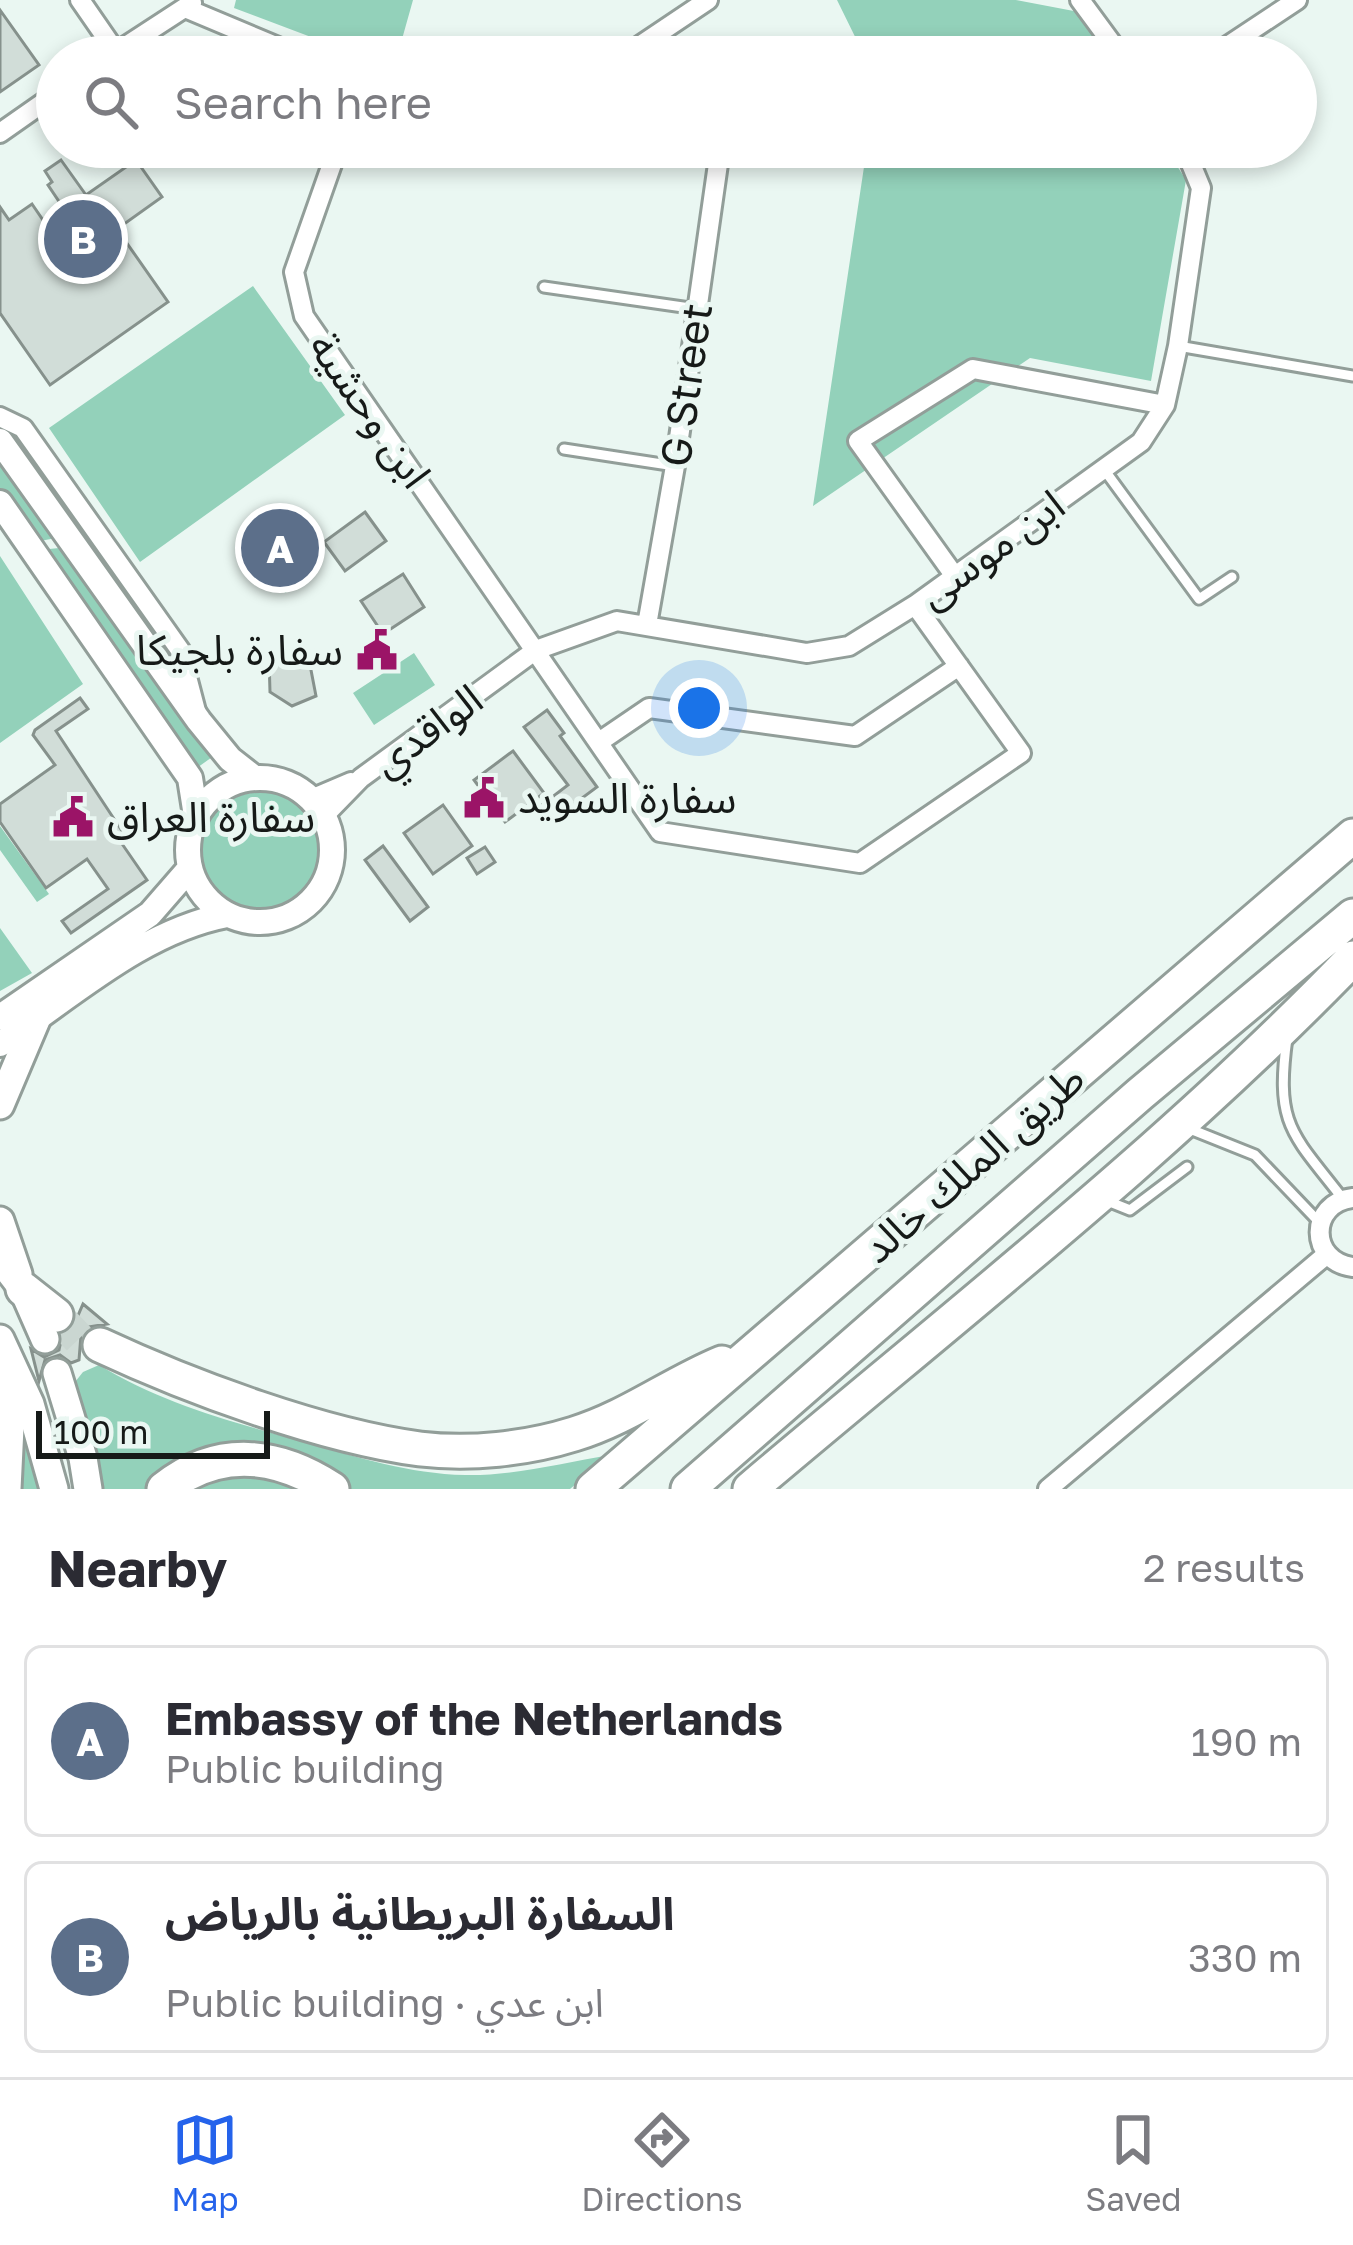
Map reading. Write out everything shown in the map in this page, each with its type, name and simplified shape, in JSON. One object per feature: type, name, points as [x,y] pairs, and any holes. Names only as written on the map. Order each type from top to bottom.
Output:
[{"type":"highway","name":"طريق الملك خالد","points":[[593,1489],[1353,836]]},
{"type":"highway","name":"طريق الملك خالد","points":[[688,1489],[1353,916]]},
{"type":"highway","points":[[750,1489],[1179,1125],[1353,958]]},
{"type":"highway","points":[[1289,1024],[1353,985]]},
{"type":"highway","points":[[23,1289],[51,1327]]},
{"type":"highway","points":[[100,1345],[167,1377],[326,1427],[421,1449],[479,1450],[525,1447],[576,1434],[757,1348]]},
{"type":"highway","points":[[0,1369],[8,1427],[4,1489]]},
{"type":"highway","points":[[164,1489],[192,1470],[221,1460],[267,1460],[301,1469],[332,1489]]},
{"type":"main road","points":[[0,1105],[37,1020]]},
{"type":"main road","points":[[0,1221],[23,1289]]},
{"type":"main road","points":[[0,1259],[23,1289]]},
{"type":"main road","points":[[0,1339],[30,1404],[55,1489]]},
{"type":"main road","points":[[57,1373],[88,1489]]},
{"type":"street","points":[[80,0],[101,36]]},
{"type":"street","points":[[666,36],[708,0]]},
{"type":"street","points":[[1080,0],[1107,36]]},
{"type":"street","points":[[1243,36],[1297,0]]},
{"type":"street","points":[[140,36],[191,4],[258,36]]},
{"type":"street","points":[[0,133],[36,108]]},
{"type":"street","name":"ابن وحشية","points":[[331,168],[294,272],[304,316],[660,832],[860,863],[1021,753],[959,666]]},
{"type":"street","name":"G Street","points":[[647,625],[717,168]]},
{"type":"street","name":"ابن موسى","points":[[536,650],[617,621],[807,653],[849,646],[915,605],[1141,442],[1165,405],[1178,346],[1201,188],[1193,168]]},
{"type":"street","points":[[954,575],[858,441],[973,369],[1165,405]]},
{"type":"street","points":[[0,417],[23,428],[180,650],[199,722]]},
{"type":"street","points":[[0,442],[199,722],[230,759],[253,777]]},
{"type":"street","points":[[0,503],[190,778],[196,816]]},
{"type":"street","points":[[599,742],[649,708],[855,736],[959,666],[915,605]]},
{"type":"street","name":"الواقدي","points":[[318,807],[536,650]]},
{"type":"street","points":[[253,777],[274,778],[318,807],[332,838],[325,883],[293,915],[272,922],[227,915],[203,896],[190,868],[188,842],[196,816],[210,797],[253,777]]},
{"type":"street","points":[[0,1017],[150,914],[190,868]]},
{"type":"street","points":[[0,1044],[155,940],[192,922],[227,915]]},
{"type":"street","points":[[1348,1199],[1333,1204],[1319,1222],[1320,1245],[1334,1262],[1353,1268]]},
{"type":"street","points":[[1048,1489],[1326,1255]]},
{"type":"lane","points":[[544,287],[698,309]]},
{"type":"lane","points":[[1178,346],[1353,376]]},
{"type":"lane","points":[[564,449],[675,466]]},
{"type":"lane","points":[[1103,468],[1199,599],[1232,577]]},
{"type":"lane","points":[[1289,1024],[1282,1078],[1287,1127],[1348,1199]]},
{"type":"lane","points":[[1179,1125],[1255,1155],[1319,1222]]},
{"type":"lane","points":[[1095,1196],[1130,1210],[1187,1167]]},
{"type":"shaded area","points":[[236,0],[413,0],[403,36],[308,36],[234,8]]},
{"type":"shaded area","points":[[837,0],[1016,0],[1079,12],[1094,36],[855,36]]},
{"type":"shaded area","points":[[864,168],[1178,168],[1186,180],[1151,381],[1030,358],[813,506]]},
{"type":"shaded area","points":[[253,286],[345,415],[140,562],[49,428]]},
{"type":"shaded area","points":[[0,450],[61,537],[35,542],[0,491]]},
{"type":"shaded area","points":[[69,547],[215,755],[194,770],[39,550]]},
{"type":"shaded area","points":[[305,554],[317,573],[285,593],[273,574]]},
{"type":"shaded area","points":[[0,556],[83,684],[0,743]]},
{"type":"shaded area","points":[[414,653],[435,685],[374,725],[353,693]]},
{"type":"shaded area","points":[[260,792],[283,796],[303,809],[316,829],[320,852],[316,875],[303,895],[283,908],[260,912],[237,908],[217,895],[204,875],[200,852],[204,829],[217,809],[237,796]]},
{"type":"shaded area","points":[[0,826],[49,894],[37,902],[0,850]]},
{"type":"shaded area","points":[[0,928],[32,973],[0,991]]},
{"type":"shaded area","points":[[99,1365],[198,1411],[404,1468],[483,1475],[610,1455],[570,1489],[351,1489],[343,1477],[291,1449],[242,1442],[192,1460],[154,1489],[103,1489],[75,1382]]},
{"type":"shaded area","points":[[15,1406],[39,1489],[10,1489]]},
{"type":"shaded area","points":[[237,1469],[320,1489],[182,1489]]},
{"type":"building","points":[[0,10],[36,67],[0,92]]},
{"type":"building","points":[[67,168],[86,195],[125,168],[142,168],[162,197],[117,229],[168,302],[50,385],[0,313],[0,207],[9,220],[32,204],[43,220],[62,206],[45,171]]},
{"type":"building","points":[[365,512],[386,541],[345,571],[324,542]]},
{"type":"building","points":[[403,574],[424,607],[383,634],[361,601]]},
{"type":"building","points":[[284,648],[310,665],[316,696],[292,706],[270,692],[269,658]]},
{"type":"building","points":[[80,698],[88,709],[56,731],[124,834],[118,838],[147,880],[71,933],[62,921],[108,889],[87,859],[46,888],[0,822],[0,804],[55,765],[33,735]]},
{"type":"building","points":[[547,710],[597,787],[554,819],[543,804],[568,785],[524,727]]},
{"type":"building","points":[[513,751],[544,793],[505,822],[474,780]]},
{"type":"building","points":[[443,805],[472,846],[433,874],[404,833]]},
{"type":"building","points":[[383,846],[428,907],[410,921],[365,860]]},
{"type":"building","points":[[485,847],[495,862],[477,874],[467,858]]},
{"type":"building","points":[[83,1304],[107,1324],[89,1327],[81,1335],[79,1360],[71,1363],[60,1355],[45,1360],[39,1381],[31,1349],[44,1357],[59,1350],[62,1336],[73,1327]]},
{"type":"tunnel","points":[[56,1315],[80,1340],[100,1345]]},
{"type":"place","name":"السفارة البريطانية بالرياض","points":[[83,239]]},
{"type":"place","name":"Embassy of the Netherlands","points":[[280,548]]},
{"type":"place","name":"سفارة بلجيكا","points":[[377,650]]},
{"type":"place","name":"سفارة السويد","points":[[484,798]]},
{"type":"place","name":"سفارة العراق","points":[[73,817]]}]
